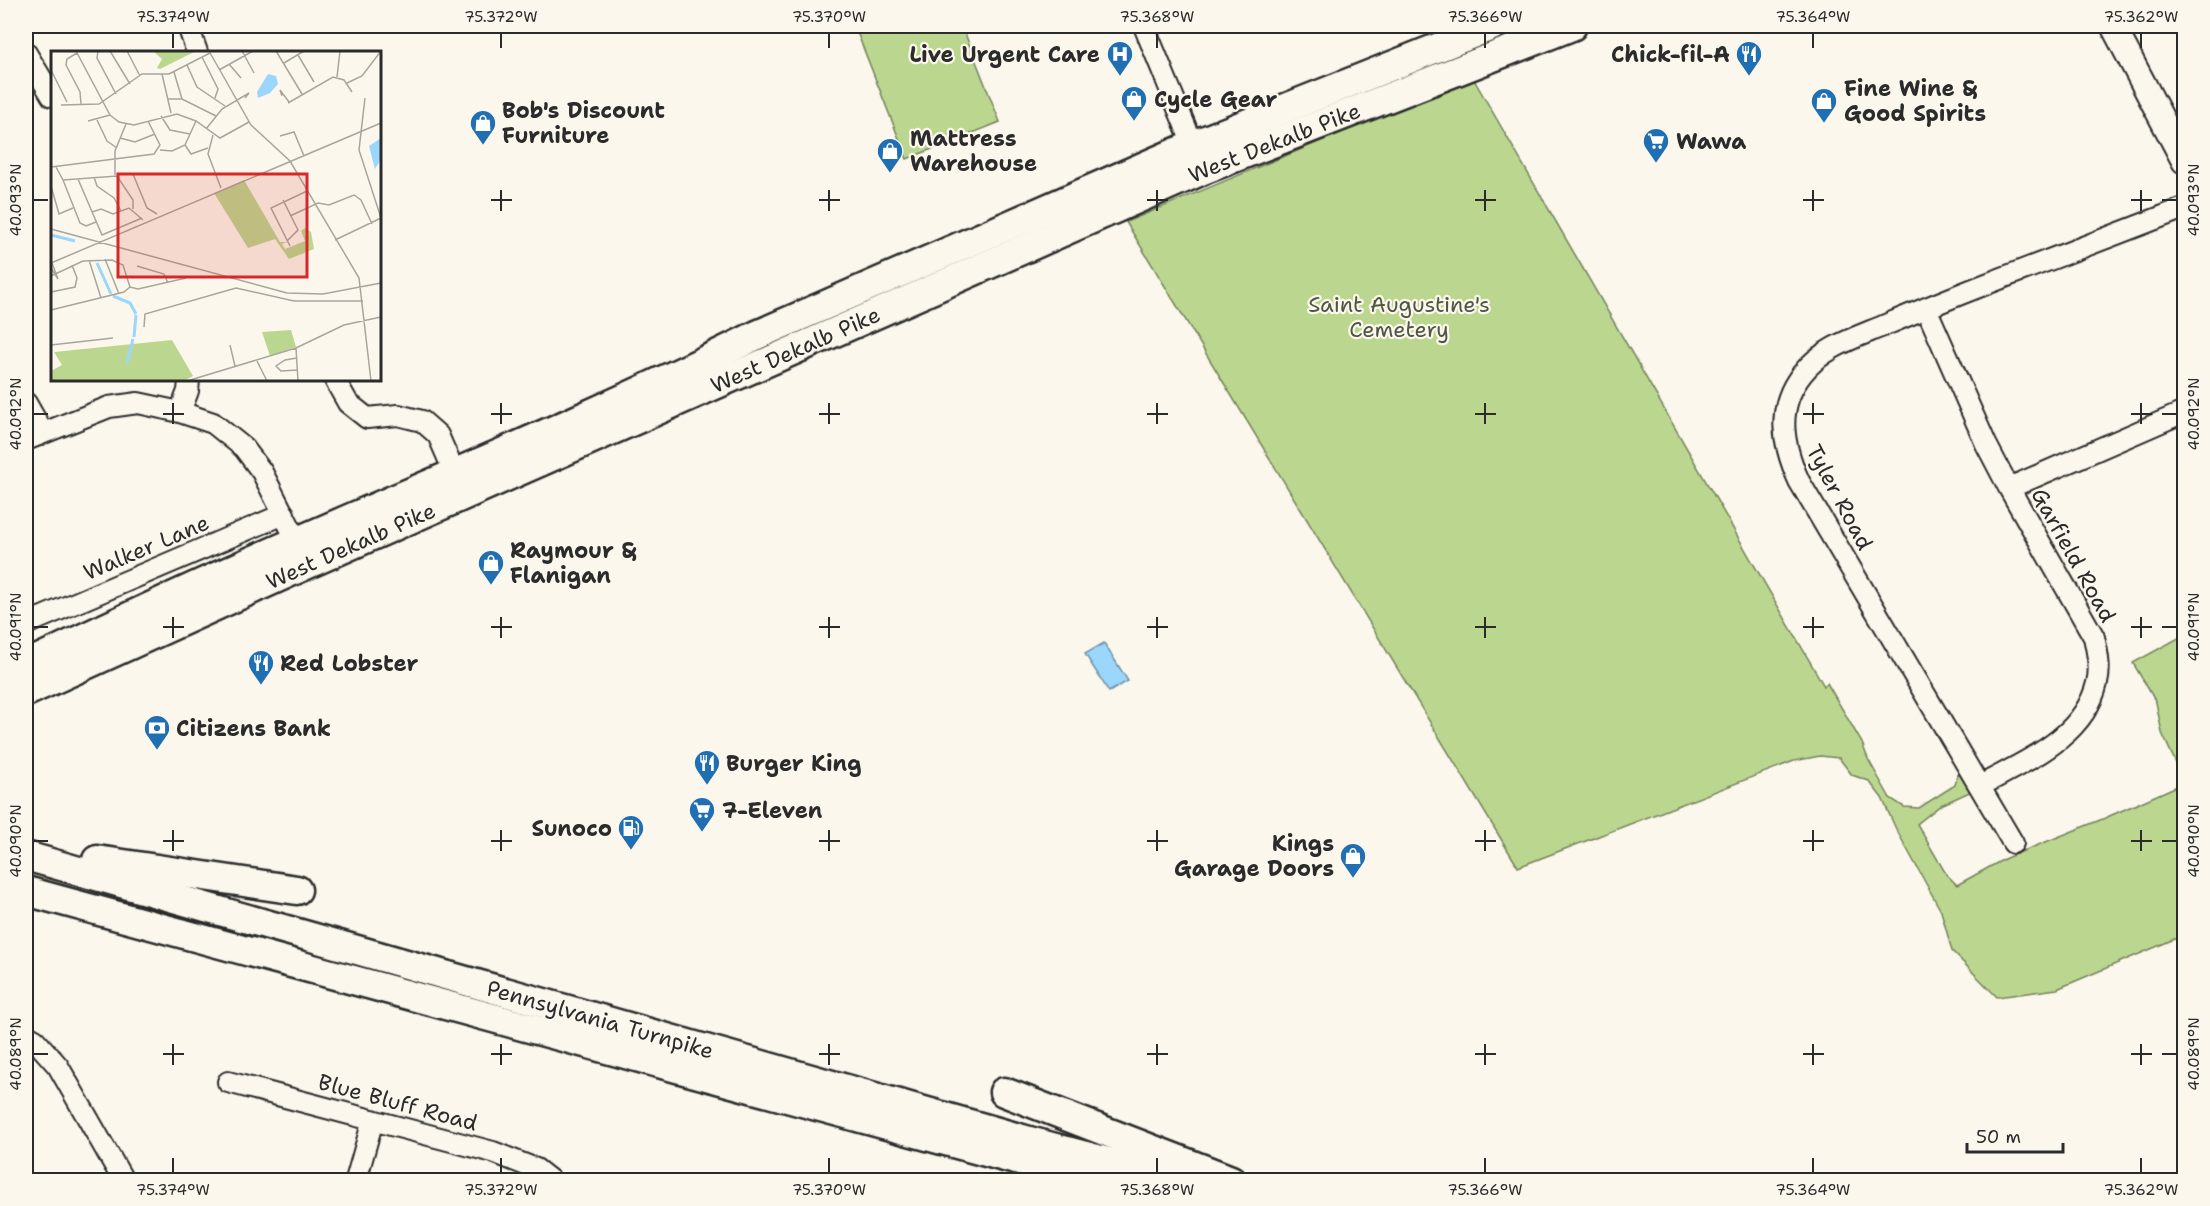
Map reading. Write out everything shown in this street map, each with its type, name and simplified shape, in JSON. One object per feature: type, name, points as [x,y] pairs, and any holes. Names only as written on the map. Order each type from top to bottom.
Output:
[{"type":"highway","name":"West Dekalb Pike","points":[[26,665],[302,553],[1492,26]]},
{"type":"highway","points":[[1502,52],[1532,26]]},
{"type":"highway","name":"West Dekalb Pike","points":[[26,692],[455,474],[757,335],[1198,158],[1502,52],[1567,27]]},
{"type":"highway","points":[[26,847],[297,890]]},
{"type":"highway","name":"Pennsylvania Turnpike","points":[[26,856],[1033,1142],[1176,1180]]},
{"type":"highway","name":"Pennsylvania Turnpike","points":[[26,891],[1089,1180]]},
{"type":"highway","points":[[1004,1092],[1230,1180]]},
{"type":"main road","points":[[2114,26],[2184,161]]},
{"type":"street","points":[[188,26],[197,51]]},
{"type":"street","points":[[1144,26],[1198,158]]},
{"type":"street","points":[[26,53],[51,94]]},
{"type":"street","name":"Tyler Road","points":[[2013,843],[1799,481],[1789,459],[1784,440],[1784,417],[1790,396],[1801,374],[1833,348],[1926,308],[2184,208]]},
{"type":"street","name":"Garfield Road","points":[[1926,308],[1986,444],[2094,637],[2098,658],[2098,681],[2080,720],[2063,737],[1980,786]]},
{"type":"street","points":[[180,412],[188,391],[189,381]]},
{"type":"street","points":[[336,381],[348,404],[367,417],[398,415],[422,420],[438,435],[455,474]]},
{"type":"street","points":[[26,403],[34,436],[109,407],[138,403],[180,412],[213,423],[244,448],[262,472],[302,553]]},
{"type":"street","points":[[2009,488],[2184,412]]},
{"type":"street","name":"Walker Lane","points":[[26,624],[284,514]]},
{"type":"street","points":[[26,1035],[35,1040],[58,1066],[123,1180]]},
{"type":"street","name":"Blue Bluff Road","points":[[228,1082],[516,1159],[536,1169],[550,1180]]},
{"type":"street","points":[[356,1180],[373,1120]]},
{"type":"green space","points":[[962,26],[1000,122],[907,159],[855,27]]},
{"type":"green space","name":"Saint Augustine's Cemetery","points":[[1473,78],[1824,686],[1827,683],[1862,743],[1868,759],[1890,798],[1904,807],[1919,808],[1955,785],[1959,769],[1972,791],[1941,805],[1917,824],[1946,874],[1957,885],[2006,858],[2184,783],[2184,935],[2057,989],[1997,997],[1952,951],[1941,911],[1896,829],[1882,798],[1869,781],[1852,775],[1839,758],[1820,756],[1794,761],[1518,867],[1126,222]]},
{"type":"green space","points":[[2184,635],[2184,781],[2162,733],[2156,702],[2133,663]]},
{"type":"water","points":[[1104,643],[1128,681],[1109,692],[1085,654]]},
{"type":"place","name":"Live Urgent Care","points":[[1120,77]]},
{"type":"place","name":"Chick-fil-A","points":[[1749,77]]},
{"type":"place","name":"Cycle Gear","points":[[1134,122]]},
{"type":"place","name":"Fine Wine & Good Spirits","points":[[1824,124]]},
{"type":"place","name":"Bob's Discount Furniture","points":[[483,146]]},
{"type":"place","name":"Wawa","points":[[1656,164]]},
{"type":"place","name":"Mattress Warehouse","points":[[890,174]]},
{"type":"place","name":"Raymour & Flanigan","points":[[491,586]]},
{"type":"place","name":"Red Lobster","points":[[261,686]]},
{"type":"place","name":"Citizens Bank","points":[[157,751]]},
{"type":"place","name":"Burger King","points":[[707,786]]},
{"type":"place","name":"7-Eleven","points":[[702,833]]},
{"type":"place","name":"Sunoco","points":[[631,851]]},
{"type":"place","name":"Kings Garage Doors","points":[[1353,879]]}]
